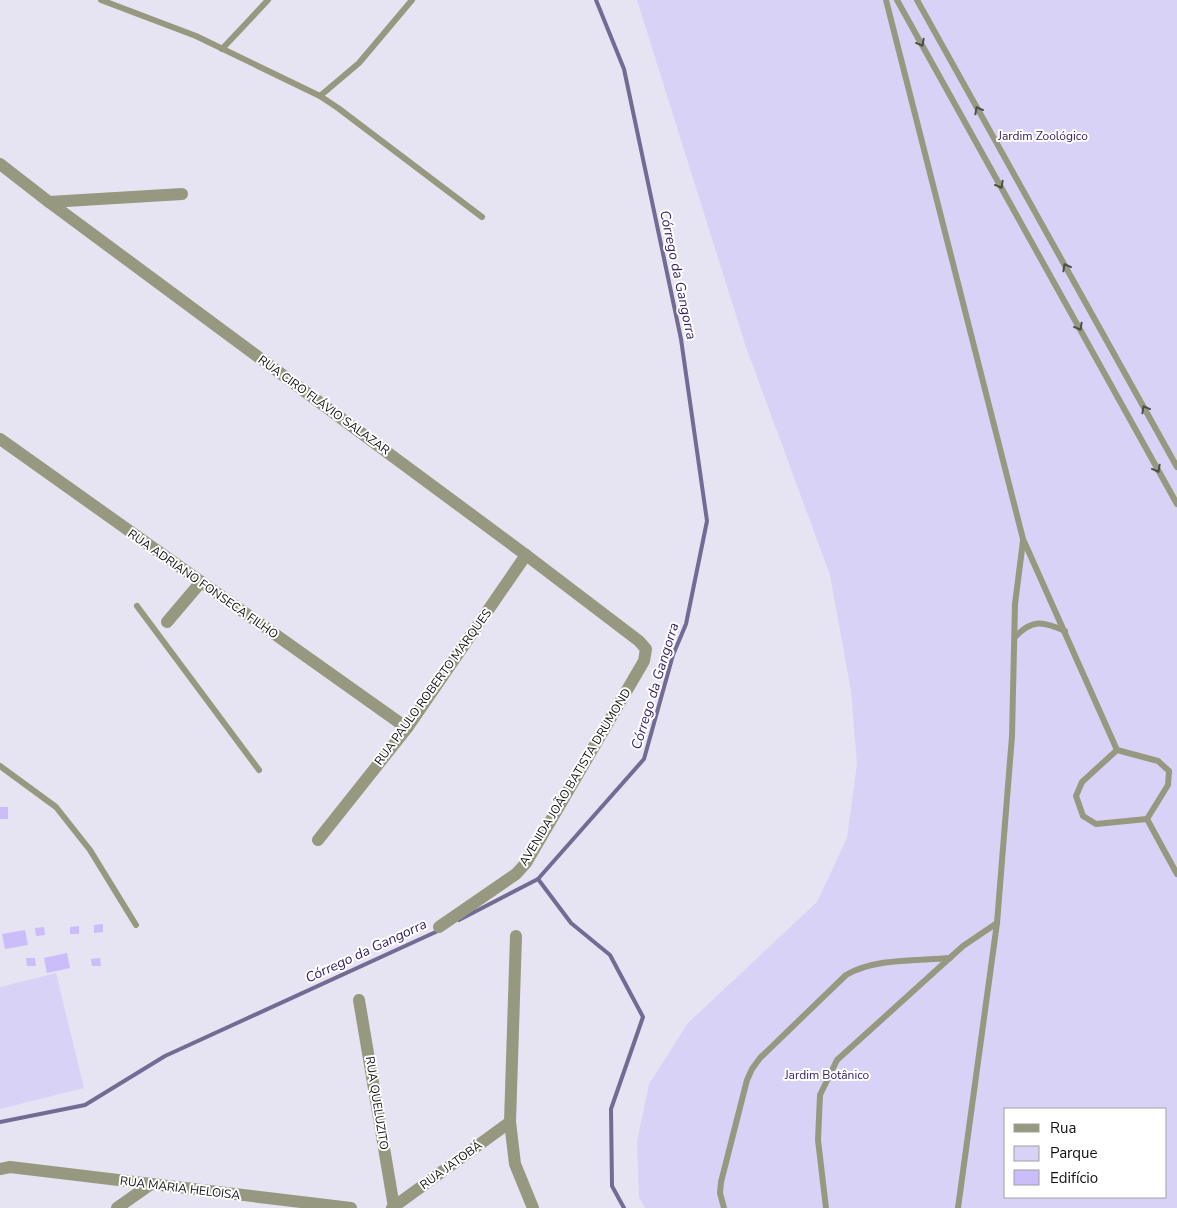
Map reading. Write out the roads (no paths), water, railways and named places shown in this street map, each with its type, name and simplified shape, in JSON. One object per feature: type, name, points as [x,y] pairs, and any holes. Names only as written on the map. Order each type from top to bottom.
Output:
[{"type":"street","name":"RUA CIRO FLÁVIO SALAZAR","points":[[0,164],[526,555],[639,641],[646,649]]},
{"type":"street","points":[[49,202],[182,194]]},
{"type":"street","name":"RUA ADRIANO FONSECA FILHO","points":[[0,439],[407,728]]},
{"type":"street","name":"RUA PAULO ROBERTO MARQUES","points":[[318,840],[407,728],[526,555]]},
{"type":"street","points":[[167,622],[200,582]]},
{"type":"street","name":"AVENIDA JOÃO BATISTA DRUMOND","points":[[439,927],[516,874],[526,863],[644,661],[646,649]]},
{"type":"street","points":[[516,936],[510,1122],[515,1164],[533,1208]]},
{"type":"street","name":"RUA QUELUZITO","points":[[360,1000],[393,1207]]},
{"type":"street","name":"RUA JATOBÁ","points":[[393,1207],[510,1122]]},
{"type":"street","name":"RUA MARIA HELOISA","points":[[5,1168],[351,1208]]},
{"type":"street","points":[[117,1208],[151,1184]]},
{"type":"lane","points":[[101,0],[196,36],[320,96],[482,217]]},
{"type":"lane","points":[[222,49],[268,0]]},
{"type":"lane","points":[[320,96],[359,63],[412,0]]},
{"type":"lane","points":[[886,0],[1024,539],[1117,750]]},
{"type":"lane","points":[[897,0],[1177,504]]},
{"type":"lane","points":[[917,0],[1177,467]]},
{"type":"lane","points":[[958,1208],[997,923],[1012,736],[1015,604],[1024,539]]},
{"type":"lane","points":[[137,606],[259,770]]},
{"type":"lane","points":[[157,632],[167,622]]},
{"type":"lane","points":[[1015,637],[1026,626],[1035,624],[1051,624],[1064,631]]},
{"type":"lane","points":[[1117,750],[1158,761],[1169,771],[1168,785],[1147,819]]},
{"type":"lane","points":[[1117,750],[1082,782],[1076,796],[1083,816],[1096,824],[1147,819]]},
{"type":"lane","points":[[0,766],[56,807],[90,850],[136,925]]},
{"type":"lane","points":[[1147,819],[1177,874]]},
{"type":"lane","points":[[826,1208],[818,1140],[820,1095],[837,1060],[963,946],[997,923]]},
{"type":"lane","points":[[724,1208],[720,1193],[720,1182],[747,1080],[760,1058],[846,975],[858,968],[875,964],[950,958]]},
{"type":"waterway","name":"Córrego da Gangorra","points":[[459,920],[538,879],[644,759],[673,655],[686,624],[707,521],[681,339],[624,69],[596,0]]},
{"type":"waterway","points":[[538,879],[571,923],[610,955],[643,1017],[611,1109],[612,1186],[624,1208]]},
{"type":"waterway","name":"Córrego da Gangorra","points":[[0,1122],[85,1105],[165,1056],[440,930]]},
{"type":"park label","name":"Jardim Zoológico","points":[[1043,136]]},
{"type":"park label","name":"Jardim Botânico","points":[[827,1075]]}]
